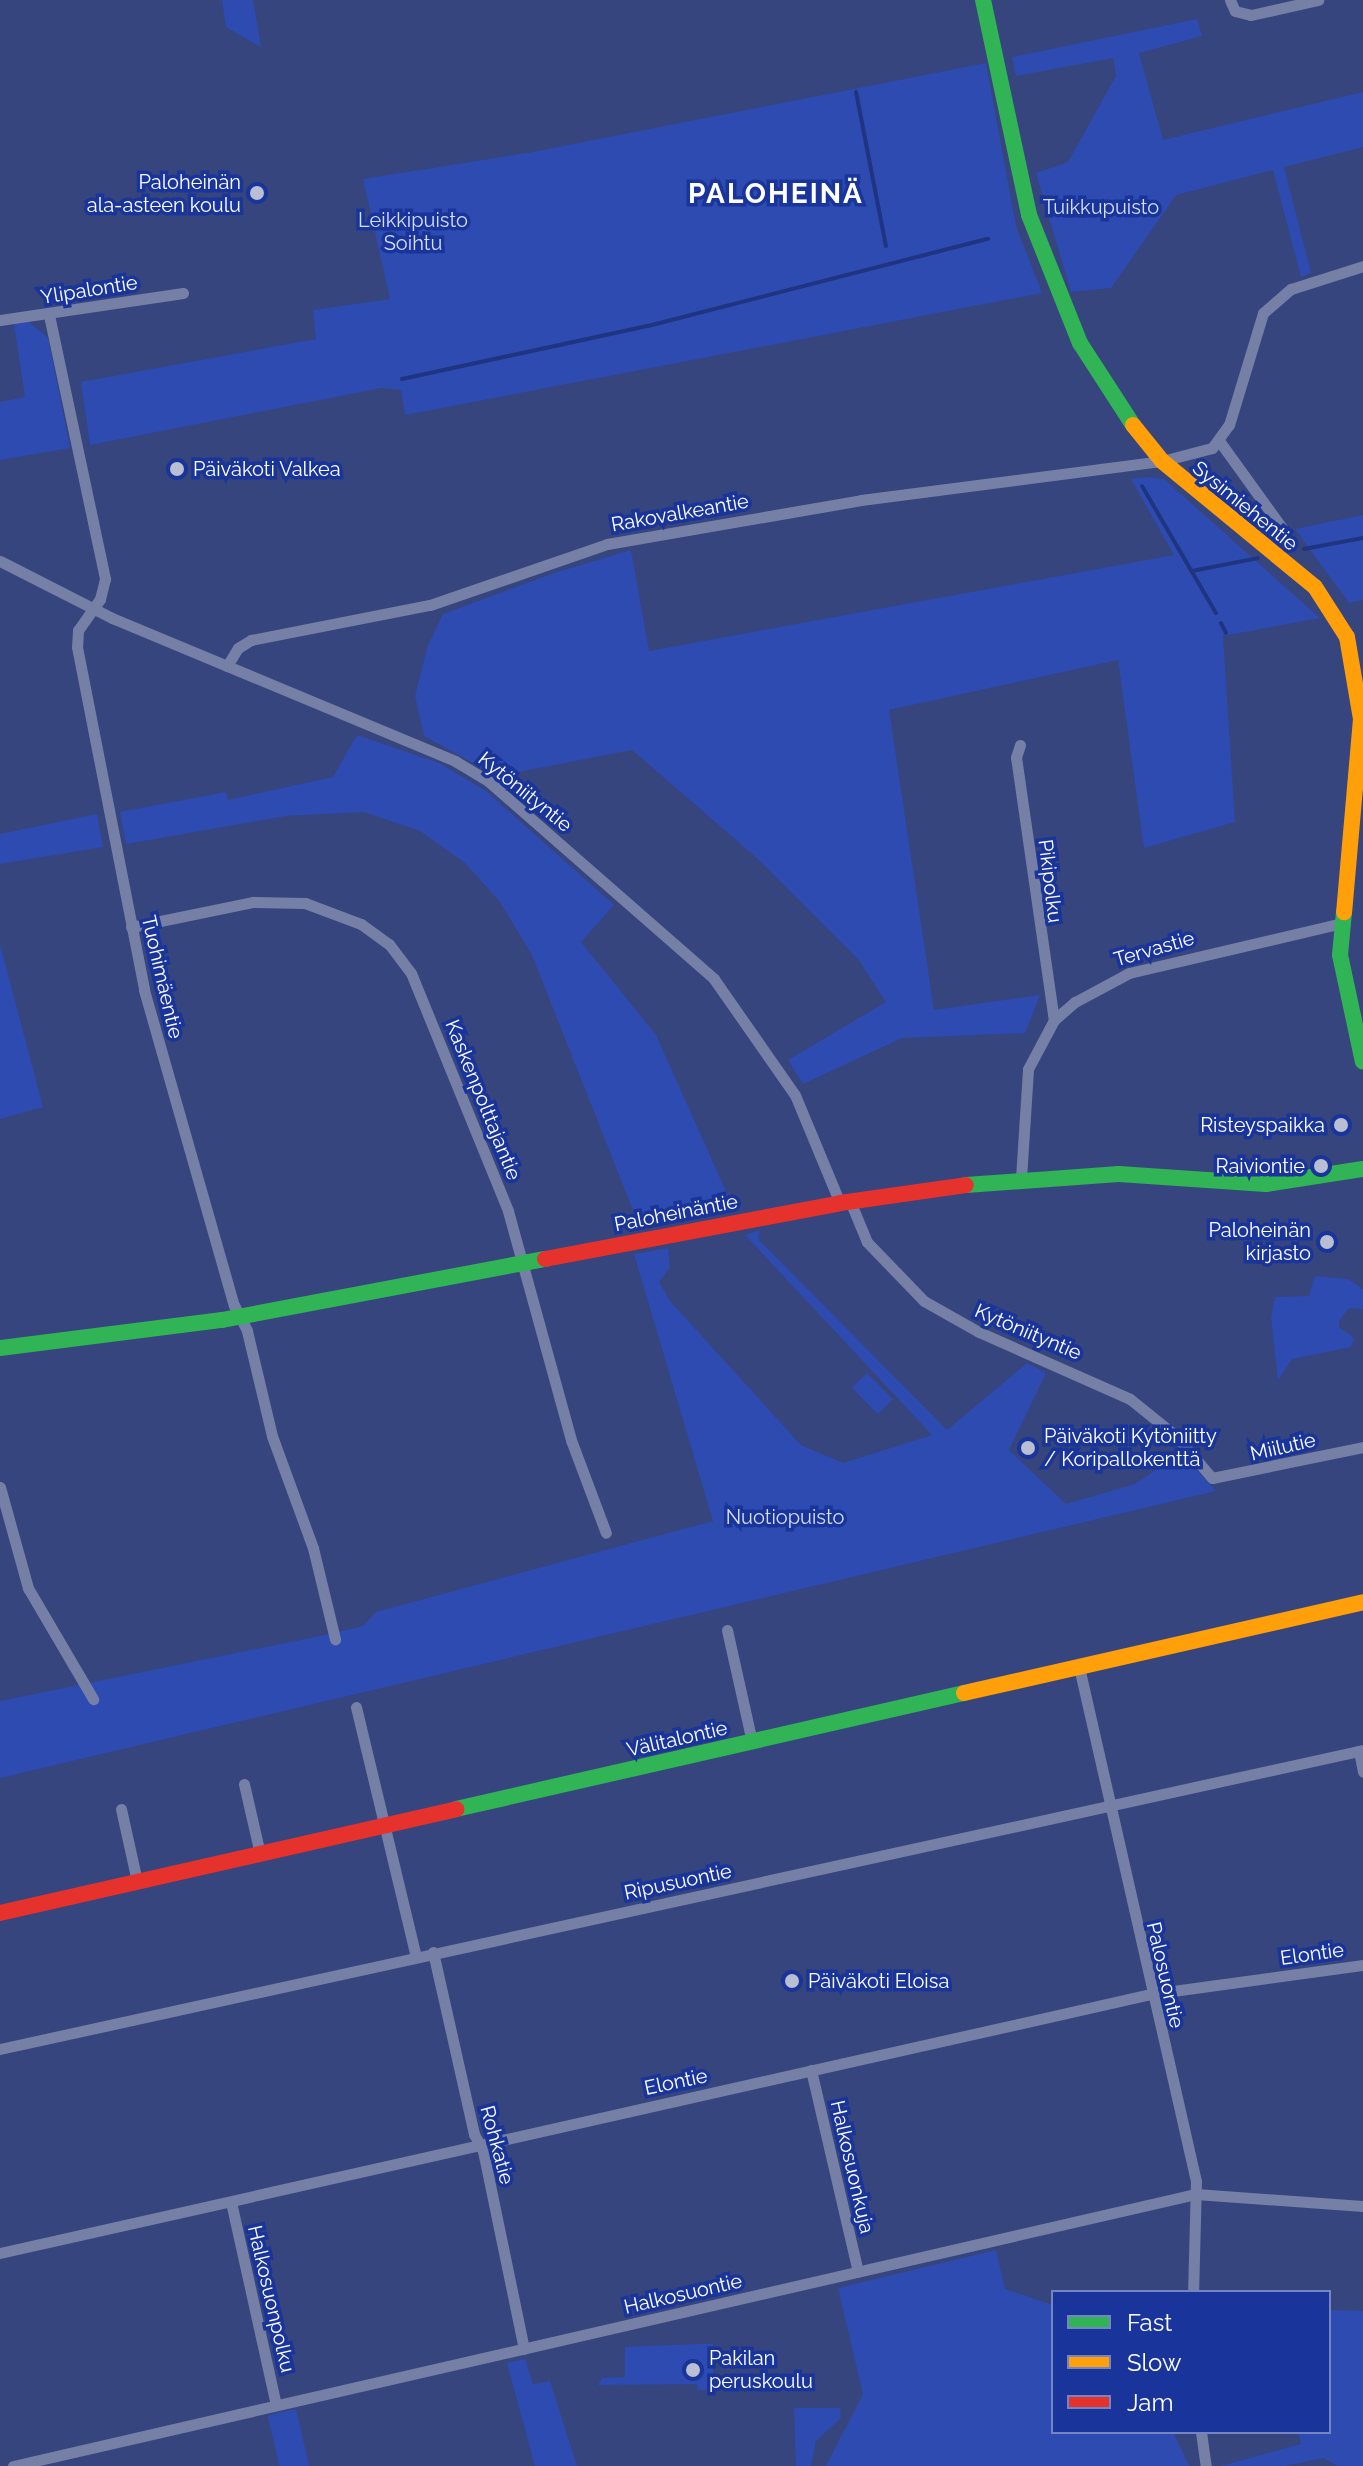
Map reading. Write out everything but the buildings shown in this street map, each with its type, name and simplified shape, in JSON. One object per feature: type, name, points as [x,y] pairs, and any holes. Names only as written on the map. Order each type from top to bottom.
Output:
[{"type":"street","name":"Sysimiehentie","points":[[983,0],[1044,262],[1103,383],[1162,461],[1315,587],[1347,637],[1361,719],[1340,955],[1363,1062]]},
{"type":"street","points":[[1230,0],[1235,11],[1251,15],[1318,0]]},
{"type":"street","points":[[1282,528],[1220,442],[1263,313],[1291,289],[1363,266]]},
{"type":"street","name":"Ylipalontie","points":[[0,320],[183,293]]},
{"type":"street","name":"Tuohimäentie","points":[[49,315],[105,579],[93,608],[78,630],[77,647],[131,927],[160,1050],[272,1436],[313,1548],[335,1639]]},
{"type":"street","name":"Rakovalkeantie","points":[[227,666],[238,648],[251,640],[430,605],[607,544],[861,500],[1162,461],[1220,442]]},
{"type":"street","name":"Kytöniityntie","points":[[0,561],[93,608],[472,770],[693,956],[776,1061],[867,1242],[924,1301],[979,1332],[1130,1399],[1176,1436],[1212,1478]]},
{"type":"street","name":"Pikipolku","points":[[1020,745],[1020,787],[1054,1020]]},
{"type":"street","name":"Kaskenpolttajantie","points":[[131,927],[253,902],[286,901],[345,916],[389,944],[422,996],[508,1211],[571,1440],[606,1533]]},
{"type":"street","name":"Tervastie","points":[[1021,1178],[1024,1084],[1054,1020],[1098,987],[1129,973],[1342,923]]},
{"type":"street","name":"Paloheinäntie","points":[[0,1348],[239,1315],[845,1202],[1021,1178],[1119,1174],[1266,1184],[1363,1169]]},
{"type":"street","name":"Miilutie","points":[[1212,1478],[1363,1447]]},
{"type":"street","points":[[0,1487],[28,1588],[93,1699]]},
{"type":"street","name":"Välitalontie","points":[[0,1913],[1363,1602]]},
{"type":"street","points":[[727,1630],[752,1742]]},
{"type":"street","name":"Palosuontie","points":[[1079,1667],[1196,2194],[1193,2290]]},
{"type":"street","points":[[356,1707],[416,1956]]},
{"type":"street","points":[[1361,1750],[1363,1772]]},
{"type":"street","name":"Ripusuontie","points":[[0,2049],[433,1952],[1109,1809],[1361,1750]]},
{"type":"street","points":[[244,1784],[260,1854]]},
{"type":"street","points":[[121,1809],[137,1881]]},
{"type":"street","name":"Rohkatie","points":[[433,1952],[524,2349]]},
{"type":"street","name":"Elontie","points":[[0,2253],[1151,1994],[1363,1965]]},
{"type":"street","name":"Halkosuonkuja","points":[[811,2070],[858,2272]]},
{"type":"street","name":"Halkosuontie","points":[[13,2466],[1196,2194],[1363,2206]]},
{"type":"street","name":"Halkosuonpolku","points":[[231,2202],[276,2405]]},
{"type":"street","points":[[1201,2434],[1206,2466]]},
{"type":"green space","points":[[222,0],[253,0],[261,47],[226,27]]},
{"type":"green space","name":"Tuikkupuisto","points":[[1197,19],[1202,36],[1139,53],[1163,140],[1363,92],[1363,147],[1284,167],[1311,273],[1301,277],[1273,170],[1176,195],[1111,288],[1071,292],[1036,173],[1068,162],[1116,76],[1113,58],[1016,76],[1012,57]]},
{"type":"green space","name":"Leikkipuisto Soihtu","points":[[986,63],[1016,226],[1042,293],[405,415],[401,390],[381,388],[90,445],[81,382],[316,339],[313,310],[390,299],[363,179],[533,152]]},
{"type":"green space","points":[[29,322],[48,338],[70,448],[0,460],[0,402],[25,397],[14,324]]},
{"type":"green space","points":[[1131,479],[1164,479],[1320,618],[1223,636],[1235,822],[1144,848],[1118,660],[889,710],[934,1010],[1040,995],[1025,1033],[902,1038],[803,1084],[788,1060],[886,1002],[858,959],[757,858],[632,750],[497,776],[424,736],[415,696],[428,645],[443,614],[554,573],[631,550],[649,651],[1174,555]]},
{"type":"green space","points":[[1363,515],[1363,600],[1349,603],[1295,529]]},
{"type":"green space","points":[[357,735],[439,763],[486,791],[614,905],[581,942],[656,1035],[733,1207],[638,1223],[532,955],[500,902],[465,863],[420,831],[364,812],[286,816],[126,844],[120,812],[226,792],[228,800],[333,777]]},
{"type":"green space","points":[[97,814],[103,847],[0,864],[0,834]]},
{"type":"green space","points":[[0,944],[43,1107],[0,1119]]},
{"type":"green space","name":"Nuotiopuisto","points":[[760,1230],[758,1239],[947,1430],[1027,1363],[1046,1373],[1009,1450],[1066,1504],[1135,1484],[1181,1453],[1216,1491],[0,1778],[0,1701],[363,1626],[376,1612],[713,1521],[634,1254],[668,1248],[670,1267],[659,1282],[670,1301],[801,1445],[843,1463],[932,1435],[745,1235]]},
{"type":"green space","points":[[1315,1276],[1348,1279],[1363,1289],[1363,1309],[1349,1308],[1339,1321],[1339,1327],[1354,1338],[1351,1347],[1292,1359],[1278,1380],[1271,1317],[1275,1297],[1309,1296]]},
{"type":"green space","points":[[867,1373],[893,1400],[878,1414],[852,1388]]},
{"type":"green space","points":[[996,2250],[1005,2289],[1051,2304],[1051,2434],[1174,2434],[1189,2466],[826,2466],[863,2394],[838,2288]]},
{"type":"green space","points":[[1331,2310],[1363,2311],[1363,2466],[1337,2466],[1324,2458],[1284,2466],[1221,2466],[1301,2444],[1298,2434],[1331,2434]]},
{"type":"green space","points":[[713,2344],[713,2390],[697,2390],[697,2384],[598,2385],[602,2378],[625,2377],[625,2347]]},
{"type":"green space","points":[[525,2359],[533,2384],[550,2381],[577,2466],[535,2466],[507,2363]]},
{"type":"green space","points":[[794,2408],[840,2408],[841,2418],[816,2441],[811,2466],[796,2466]]},
{"type":"green space","points":[[296,2409],[309,2466],[279,2466],[268,2416]]},
{"type":"waterway","points":[[856,92],[886,246]]},
{"type":"waterway","points":[[402,379],[648,326],[988,239]]},
{"type":"waterway","points":[[1142,486],[1216,613]]},
{"type":"waterway","points":[[1304,549],[1363,538]]},
{"type":"waterway","points":[[1192,571],[1258,558]]},
{"type":"waterway","points":[[1221,623],[1226,633]]},
{"type":"traffic: fast","points":[[983,0],[1029,215],[1080,343],[1133,425]]},
{"type":"traffic: fast","points":[[1344,912],[1340,955],[1363,1062]]},
{"type":"traffic: fast","points":[[966,1185],[1119,1174],[1266,1184],[1363,1169]]},
{"type":"traffic: fast","points":[[0,1348],[222,1320],[545,1259]]},
{"type":"traffic: fast","points":[[456,1809],[964,1693]]},
{"type":"traffic: slow","points":[[1133,425],[1162,461],[1315,587],[1347,637],[1361,719],[1344,912]]},
{"type":"traffic: slow","points":[[964,1693],[1363,1602]]},
{"type":"traffic: jam","points":[[545,1259],[840,1203],[966,1185]]},
{"type":"traffic: jam","points":[[0,1913],[456,1809]]},
{"type":"place","name":"Paloheinän ala-asteen koulu","points":[[257,193]]},
{"type":"place","name":"Päiväkoti Valkea","points":[[177,469]]},
{"type":"place","name":"Risteyspaikka","points":[[1341,1125]]},
{"type":"place","name":"Raiviontie","points":[[1321,1166]]},
{"type":"place","name":"Paloheinän kirjasto","points":[[1327,1242]]},
{"type":"place","name":"Päiväkoti Kytöniitty / Koripallokenttä","points":[[1028,1448]]},
{"type":"place","name":"Päiväkoti Eloisa","points":[[792,1981]]},
{"type":"place","name":"Pakilan peruskoulu","points":[[693,2370]]},
{"type":"district","name":"PALOHEINÄ","points":[[776,194]]}]
